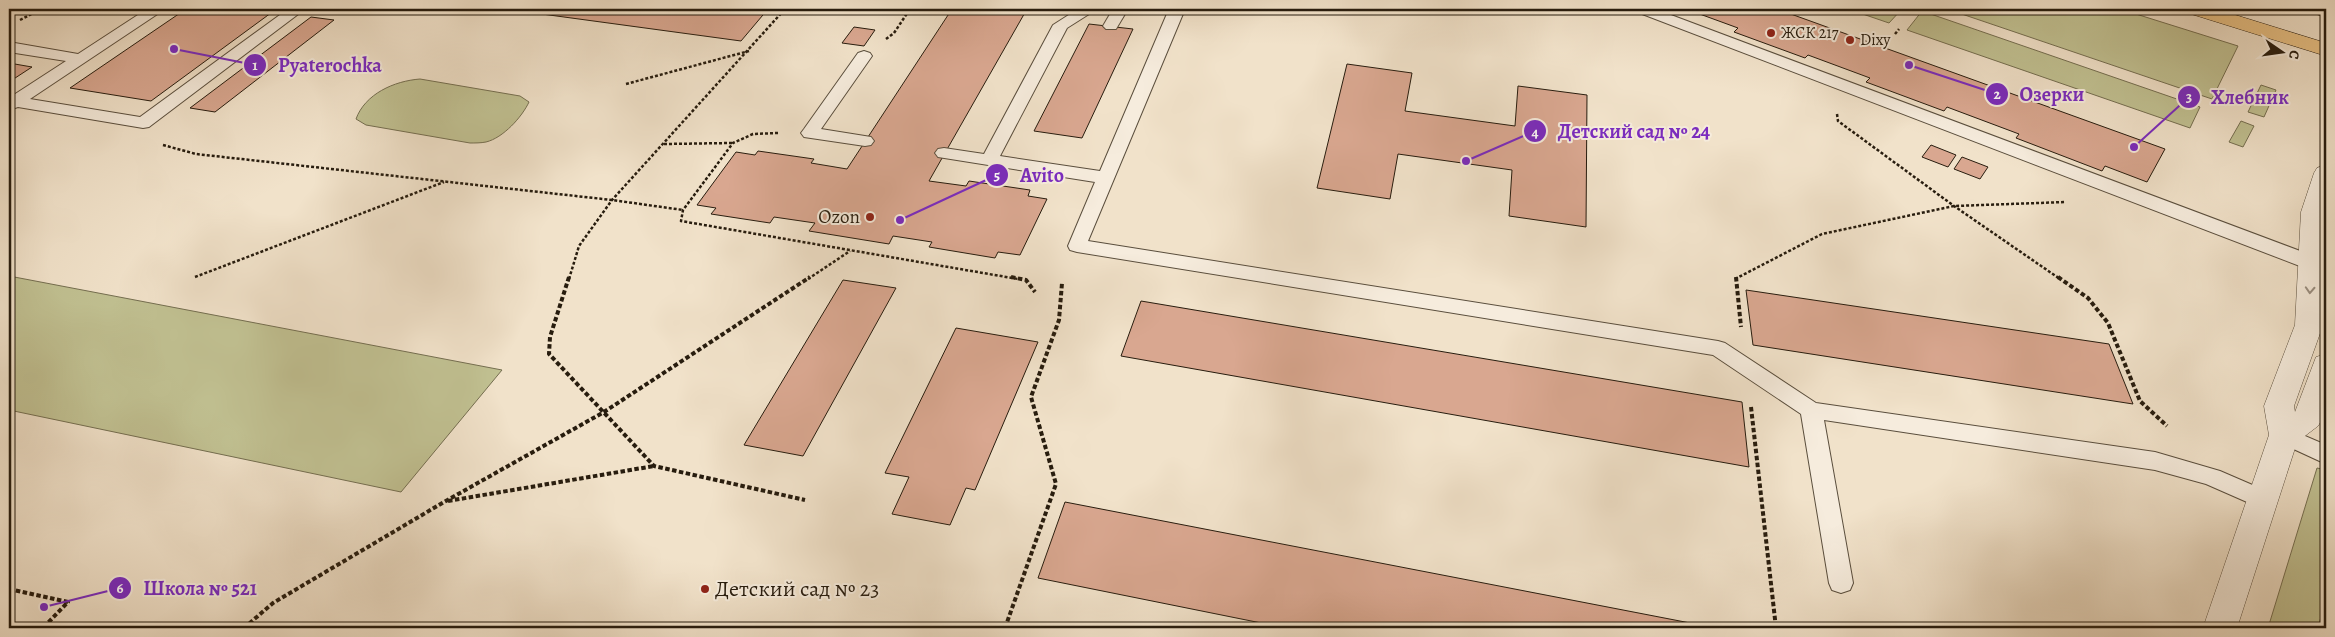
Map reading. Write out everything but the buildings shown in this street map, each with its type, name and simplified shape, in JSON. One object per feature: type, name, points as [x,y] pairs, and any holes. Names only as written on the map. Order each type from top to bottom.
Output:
[{"type":"main road","points":[[2195,9],[2326,50]]},
{"type":"main road","points":[[2319,9],[2326,11]]},
{"type":"street","points":[[2220,628],[2284,436],[2279,406],[2308,325],[2314,212],[2326,173]]},
{"type":"street","points":[[2284,436],[2308,418],[2326,364]]},
{"type":"lane","points":[[12,104],[158,9]]},
{"type":"lane","points":[[12,104],[143,123],[298,9]]},
{"type":"lane","points":[[989,160],[1060,25],[1089,9]]},
{"type":"lane","points":[[1111,26],[1120,9]]},
{"type":"lane","points":[[1177,9],[1077,246],[1718,348],[1811,410],[2155,461],[2212,477],[2263,500]]},
{"type":"lane","points":[[1642,9],[2312,263]]},
{"type":"lane","points":[[9,47],[81,59]]},
{"type":"lane","points":[[864,56],[810,133],[865,141]]},
{"type":"lane","points":[[944,153],[1106,178]]},
{"type":"lane","points":[[1811,410],[1841,583]]},
{"type":"lane","points":[[2284,436],[2326,455]]},
{"type":"path","points":[[32,13],[40,9]]},
{"type":"path","points":[[654,466],[549,354],[550,337],[580,246],[612,200],[750,50],[784,9]]},
{"type":"path","points":[[864,56],[894,33],[910,9]]},
{"type":"path","points":[[1896,34],[1899,29]]},
{"type":"path","points":[[626,84],[750,50]]},
{"type":"path","points":[[1832,81],[1838,121],[1954,206],[2088,298],[2108,323],[2140,401],[2168,426]]},
{"type":"path","points":[[143,123],[137,138],[196,154],[612,200],[683,210]]},
{"type":"path","points":[[664,144],[732,143],[753,134],[810,133]]},
{"type":"path","points":[[732,143],[683,210],[681,221],[1026,280],[1035,292]]},
{"type":"path","points":[[194,277],[444,182]]},
{"type":"path","points":[[1776,628],[1735,278],[1822,234],[1954,206],[2068,202],[2098,182]]},
{"type":"path","points":[[244,628],[273,603],[444,502],[604,412],[850,251]]},
{"type":"path","points":[[1005,628],[1056,484],[1030,397],[1059,320],[1062,283]]},
{"type":"path","points":[[444,502],[654,466],[805,500]]},
{"type":"path","points":[[9,589],[68,602],[43,628]]},
{"type":"green space","points":[[1848,9],[1898,9],[1901,10],[1889,23]]},
{"type":"green space","points":[[1947,9],[2120,9],[2238,46],[2212,99]]},
{"type":"green space","points":[[1922,11],[2200,107],[2190,128],[1907,30]]},
{"type":"green space","points":[[420,79],[520,96],[529,102],[522,114],[505,132],[492,140],[482,143],[470,143],[366,125],[356,119],[366,102],[382,90],[410,80]]},
{"type":"green space","points":[[2261,85],[2276,90],[2264,117],[2248,112]]},
{"type":"green space","points":[[2241,121],[2254,126],[2243,147],[2229,142]]},
{"type":"green space","points":[[9,276],[502,370],[401,492],[9,410]]},
{"type":"green space","points":[[2317,468],[2326,470],[2326,598],[2318,628],[2268,628]]},
{"type":"place","name":"ЖСК 217","points":[[1771,33]]},
{"type":"place","name":"Dixy","points":[[1850,40]]},
{"type":"place","name":"Pyaterochka","points":[[174,49]]},
{"type":"place","name":"Озерки","points":[[1909,65]]},
{"type":"place","name":"Хлебник","points":[[2134,147]]},
{"type":"place","name":"Детский сад № 24","points":[[1466,161]]},
{"type":"place","name":"Ozon","points":[[870,217]]},
{"type":"place","name":"Avito","points":[[900,220]]},
{"type":"place","name":"Детский сад № 23","points":[[705,589]]},
{"type":"place","name":"Школа № 521","points":[[44,607]]}]
